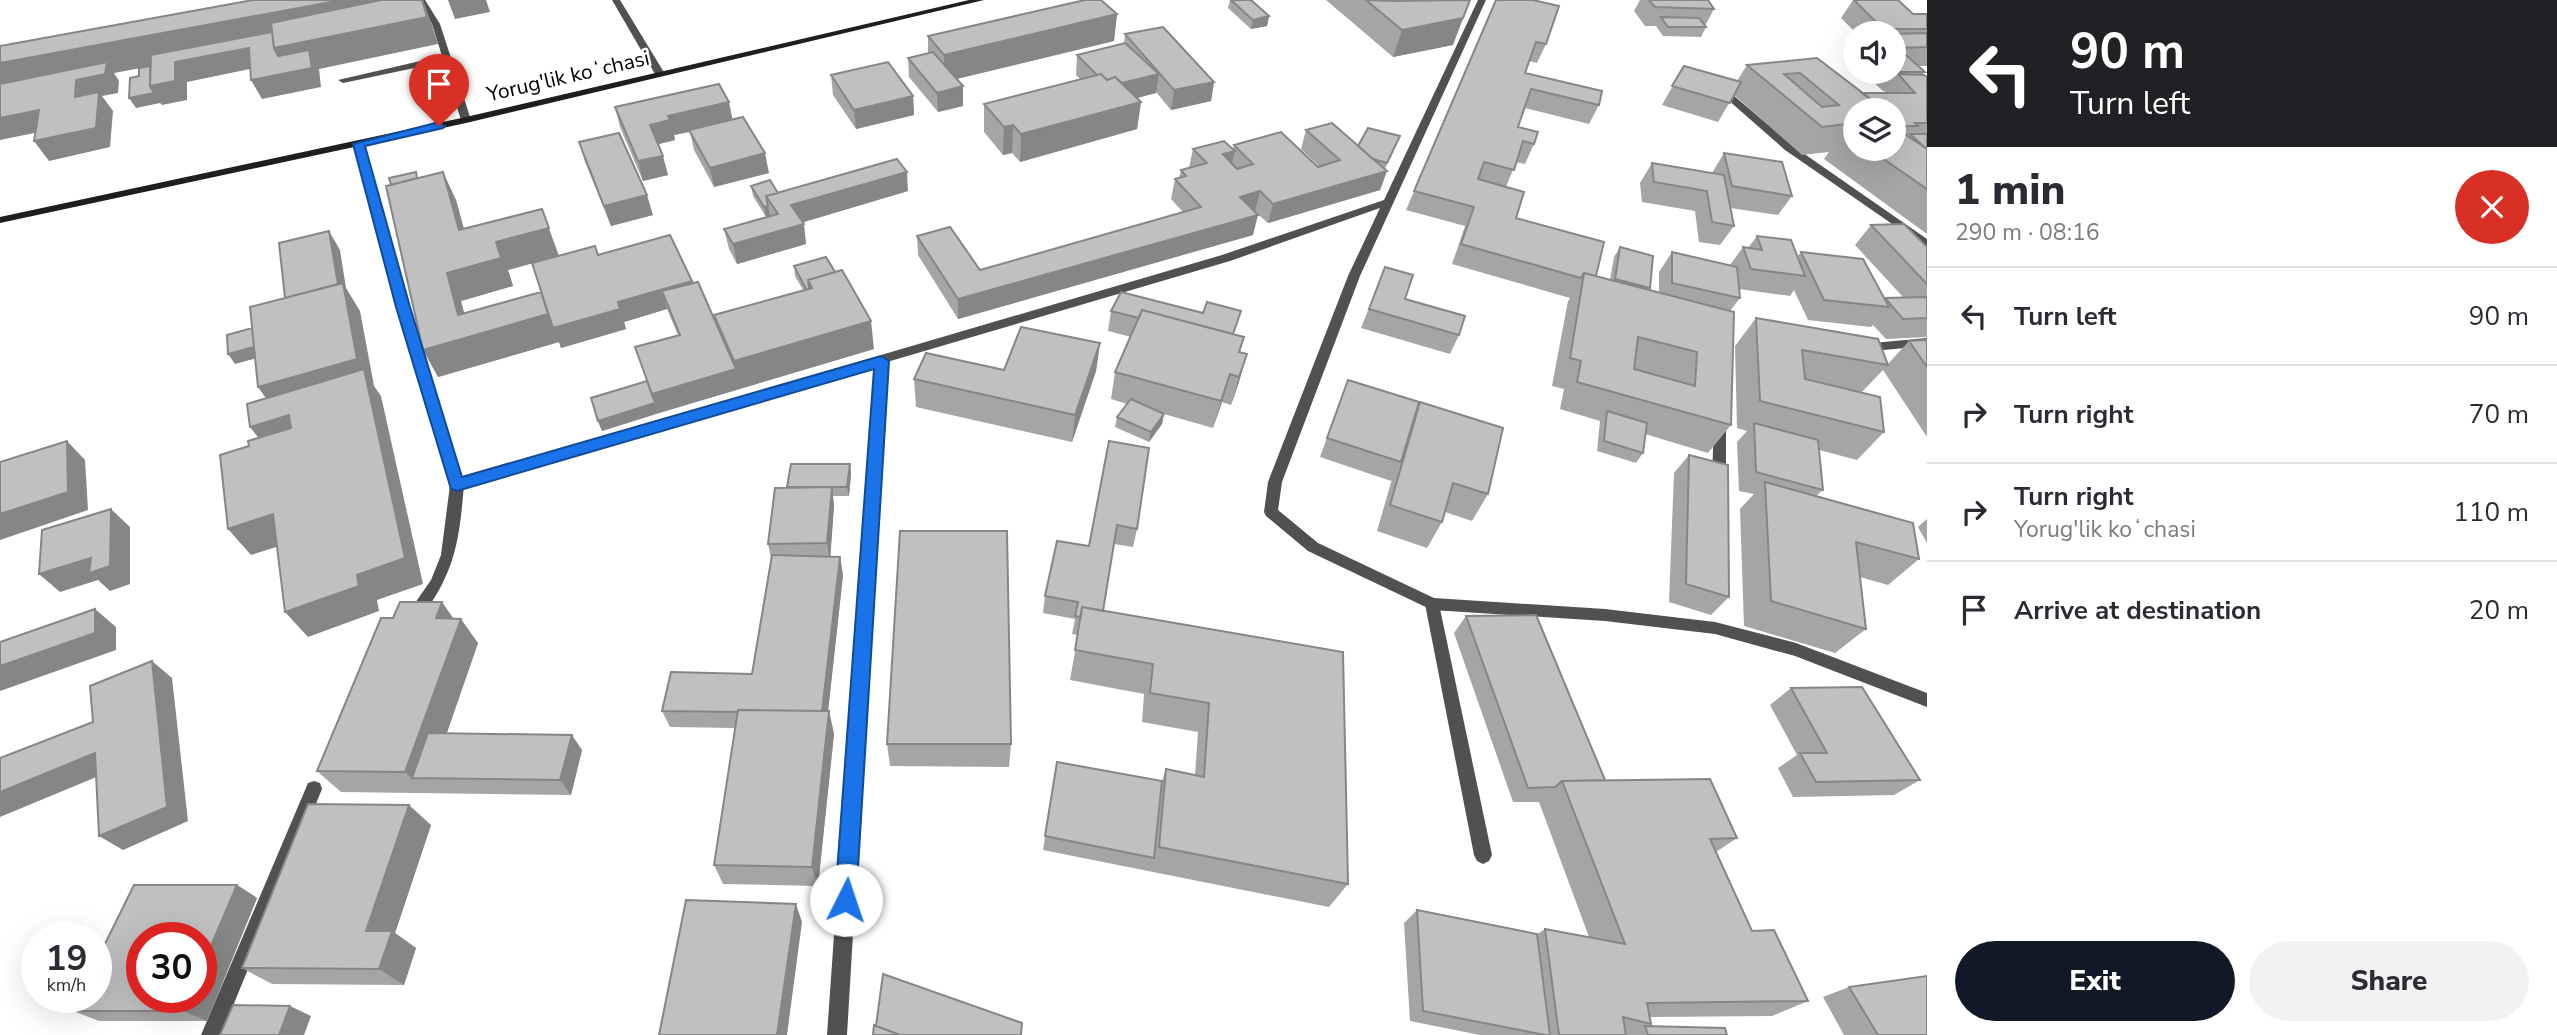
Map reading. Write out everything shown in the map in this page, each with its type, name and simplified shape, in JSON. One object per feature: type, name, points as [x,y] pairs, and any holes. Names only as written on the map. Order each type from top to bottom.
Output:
[{"type":"main road","name":"Yorug'lik koʻchasi","points":[[0,220],[466,120],[980,0]]},
{"type":"street","points":[[421,0],[436,24],[466,120]]},
{"type":"street","points":[[616,0],[660,74]]},
{"type":"street","points":[[1482,0],[1354,276],[1280,469],[1271,512],[1313,547],[1432,604],[1715,621],[1927,700]]},
{"type":"street","points":[[343,80],[447,58]]},
{"type":"street","points":[[1730,97],[1789,148],[1927,244]]},
{"type":"street","points":[[359,144],[403,307],[457,485],[446,569],[433,593],[405,626]]},
{"type":"street","points":[[457,485],[1226,258],[1388,202]]},
{"type":"street","points":[[1850,349],[1927,341]]},
{"type":"street","points":[[837,1035],[881,361]]},
{"type":"street","points":[[1719,489],[1721,405]]},
{"type":"street","points":[[1432,604],[1483,855]]},
{"type":"street","points":[[211,1035],[314,789]]},
{"type":"building","points":[[253,0],[342,0],[0,63],[0,46]]},
{"type":"building","points":[[381,0],[422,0],[427,17],[274,48],[271,23]]},
{"type":"building","points":[[1085,0],[1101,0],[1117,14],[944,55],[928,36]]},
{"type":"building","points":[[1231,0],[1251,0],[1269,16],[1253,20]]},
{"type":"building","points":[[1366,0],[1470,0],[1463,18],[1402,30]]},
{"type":"building","points":[[1496,0],[1533,0],[1559,6],[1546,44],[1536,42],[1525,73],[1602,91],[1599,105],[1531,89],[1518,127],[1538,132],[1534,144],[1523,141],[1514,170],[1484,162],[1478,179],[1524,192],[1516,218],[1604,242],[1596,276],[1584,273],[1581,278],[1461,244],[1474,207],[1414,191]]},
{"type":"building","points":[[1649,0],[1708,0],[1714,9],[1655,7]]},
{"type":"building","points":[[1854,0],[1898,0],[1913,14],[1927,14],[1927,29],[1906,29],[1906,21],[1875,21]]},
{"type":"building","points":[[1661,17],[1699,18],[1706,27],[1668,27]]},
{"type":"building","points":[[1163,27],[1214,82],[1174,90],[1125,34]]},
{"type":"building","points":[[272,32],[278,56],[309,50],[312,68],[251,80],[249,48],[175,62],[175,81],[150,86],[151,55]]},
{"type":"building","points":[[1927,33],[1927,47],[1906,48],[1906,34]]},
{"type":"building","points":[[1125,43],[1159,74],[1122,83],[1115,77],[1107,80],[1101,74],[1097,75],[1077,55]]},
{"type":"building","points":[[933,52],[963,86],[937,93],[908,58]]},
{"type":"building","points":[[1906,55],[1925,72],[1906,72]]},
{"type":"building","points":[[1817,58],[1843,78],[1843,84],[1851,84],[1869,98],[1843,98],[1843,124],[1822,127],[1747,65]],"holes":[[[1800,73],[1839,105],[1822,107],[1784,74]]]},
{"type":"building","points":[[107,62],[105,74],[76,80],[75,97],[99,92],[96,128],[34,141],[39,110],[0,118],[0,84]]},
{"type":"building","points":[[888,62],[913,96],[854,110],[831,75]]},
{"type":"building","points":[[150,66],[150,86],[154,93],[129,98],[130,78],[139,76],[139,68]]},
{"type":"building","points":[[1684,66],[1741,82],[1730,103],[1672,86]]},
{"type":"building","points":[[1101,74],[1107,80],[1115,77],[1141,102],[1021,134],[1013,125],[1004,127],[984,104]]},
{"type":"building","points":[[1906,74],[1927,77],[1927,123],[1915,123],[1918,126],[1906,126],[1906,98],[1869,98],[1862,93],[1915,93],[1906,83]]},
{"type":"building","points":[[719,84],[729,102],[668,116],[670,120],[650,125],[663,156],[638,161],[615,107]]},
{"type":"building","points":[[743,117],[765,153],[710,168],[689,130]]},
{"type":"building","points":[[1332,123],[1387,171],[1273,204],[1260,191],[1240,197],[1258,215],[958,299],[917,236],[950,227],[980,270],[1201,207],[1175,179],[1186,176],[1181,170],[1207,163],[1193,149],[1224,141],[1235,151],[1223,154],[1237,169],[1253,164],[1234,145],[1281,132],[1318,167],[1340,160],[1306,130]]},
{"type":"building","points":[[1368,128],[1400,136],[1387,163],[1373,159],[1358,146]]},
{"type":"building","points":[[619,133],[647,195],[604,206],[579,142]]},
{"type":"building","points":[[1910,134],[1927,134],[1927,149],[1922,145]]},
{"type":"building","points":[[1906,135],[1927,149],[1927,189],[1886,161],[1906,161]]},
{"type":"building","points":[[1724,153],[1782,162],[1792,196],[1732,186]]},
{"type":"building","points":[[897,159],[907,172],[791,205],[804,224],[733,244],[724,229],[778,214],[766,196]]},
{"type":"building","points":[[1652,163],[1724,175],[1734,226],[1712,222],[1707,191],[1654,182]]},
{"type":"building","points":[[416,172],[417,178],[391,185],[389,178]]},
{"type":"building","points":[[443,172],[459,230],[542,209],[549,228],[496,242],[501,258],[447,273],[458,315],[541,292],[548,314],[423,350],[386,186]]},
{"type":"building","points":[[770,180],[778,193],[766,196],[768,206],[764,207],[751,186]]},
{"type":"building","points":[[1904,224],[1927,247],[1927,284],[1871,225]]},
{"type":"building","points":[[329,231],[338,284],[285,298],[279,243]]},
{"type":"building","points":[[670,235],[692,281],[618,302],[620,309],[553,328],[532,263],[595,246],[598,255]]},
{"type":"building","points":[[1757,236],[1791,240],[1805,276],[1751,269],[1743,247],[1762,250]]},
{"type":"building","points":[[1620,247],[1653,256],[1650,288],[1615,279]]},
{"type":"building","points":[[1672,252],[1737,267],[1740,298],[1672,283]]},
{"type":"building","points":[[1801,252],[1863,259],[1889,307],[1824,300]]},
{"type":"building","points":[[826,257],[835,272],[808,280],[809,289],[806,289],[794,266]]},
{"type":"building","points":[[1385,267],[1413,275],[1405,299],[1465,316],[1459,335],[1369,309]]},
{"type":"building","points":[[842,270],[871,321],[734,361],[714,315],[812,288],[808,280]]},
{"type":"building","points":[[1584,273],[1734,312],[1731,425],[1577,382],[1581,361],[1570,358]],"holes":[[[1638,337],[1697,352],[1695,386],[1634,369]]]},
{"type":"building","points":[[698,282],[736,369],[652,394],[635,347],[680,335],[662,291]]},
{"type":"building","points":[[343,283],[357,359],[258,387],[250,307]]},
{"type":"building","points":[[1121,292],[1203,313],[1207,302],[1241,311],[1233,334],[1142,310],[1139,318],[1111,311]]},
{"type":"building","points":[[1927,297],[1927,318],[1903,319],[1885,298]]},
{"type":"building","points":[[1142,310],[1244,337],[1239,352],[1247,354],[1239,377],[1230,374],[1221,401],[1115,372]]},
{"type":"building","points":[[1756,318],[1878,339],[1888,365],[1802,350],[1805,379],[1880,397],[1884,432],[1760,401]]},
{"type":"building","points":[[1021,327],[1100,343],[1075,415],[914,379],[926,353],[1004,370]]},
{"type":"building","points":[[252,328],[254,347],[228,354],[227,335]]},
{"type":"building","points":[[1927,340],[1927,367],[1909,341]]},
{"type":"building","points":[[364,369],[405,558],[357,575],[359,586],[285,612],[273,514],[228,529],[220,455],[249,446],[248,441],[291,428],[289,415],[250,427],[247,404]]},
{"type":"building","points":[[1348,380],[1419,402],[1401,462],[1327,438]]},
{"type":"building","points":[[647,381],[655,403],[598,421],[591,398]]},
{"type":"building","points":[[1131,399],[1164,414],[1151,432],[1117,417]]},
{"type":"building","points":[[1420,402],[1503,428],[1488,494],[1453,483],[1442,522],[1390,505]]},
{"type":"building","points":[[1607,411],[1647,423],[1643,453],[1604,441]]},
{"type":"building","points":[[1754,423],[1818,440],[1823,490],[1756,472]]},
{"type":"building","points":[[67,441],[68,492],[0,514],[0,462]]},
{"type":"building","points":[[1109,441],[1149,448],[1137,529],[1117,525],[1103,611],[1082,607],[1081,617],[1075,616],[1078,602],[1045,596],[1057,541],[1089,546]]},
{"type":"building","points":[[1689,455],[1728,465],[1729,597],[1686,584]]},
{"type":"building","points":[[791,464],[850,464],[847,487],[787,487]]},
{"type":"building","points":[[1765,482],[1913,523],[1919,559],[1856,542],[1866,629],[1771,601]]},
{"type":"building","points":[[832,487],[827,543],[768,544],[775,488]]},
{"type":"building","points":[[111,509],[110,566],[89,573],[91,558],[39,574],[42,530]]},
{"type":"building","points":[[900,531],[1007,531],[1011,744],[887,744]]},
{"type":"building","points":[[772,555],[840,557],[822,711],[662,711],[671,672],[752,674]]},
{"type":"building","points":[[400,602],[442,602],[436,618],[461,619],[405,772],[317,771],[381,618],[393,618]]},
{"type":"building","points":[[1082,607],[1343,652],[1348,884],[1159,847],[1166,769],[1204,777],[1209,703],[1150,693],[1153,664],[1075,650]]},
{"type":"building","points":[[95,609],[95,633],[0,666],[0,642]]},
{"type":"building","points":[[1536,615],[1605,780],[1562,781],[1555,787],[1528,788],[1466,616]]},
{"type":"building","points":[[152,661],[167,807],[99,836],[95,753],[0,792],[0,758],[93,722],[90,686]]},
{"type":"building","points":[[1862,687],[1920,780],[1816,782],[1800,753],[1827,753],[1791,688]]},
{"type":"building","points":[[738,710],[829,711],[812,867],[714,865]]},
{"type":"building","points":[[428,733],[572,735],[560,780],[412,778]]},
{"type":"building","points":[[1057,762],[1162,781],[1154,858],[1045,836]]},
{"type":"building","points":[[1710,779],[1737,838],[1710,839],[1752,931],[1774,930],[1808,1001],[1647,1003],[1651,1024],[1623,1017],[1626,1035],[1559,1035],[1545,929],[1625,944],[1562,781]]},
{"type":"building","points":[[308,804],[409,805],[366,931],[392,931],[379,969],[242,968]]},
{"type":"building","points":[[134,885],[237,885],[217,932],[217,922],[126,922],[126,1011],[112,1011],[112,930]]},
{"type":"building","points":[[686,900],[796,904],[777,1035],[659,1035]]},
{"type":"building","points":[[1417,910],[1537,934],[1550,1035],[1423,1011]]},
{"type":"building","points":[[883,974],[1022,1023],[1021,1035],[900,1035],[876,1026]]},
{"type":"building","points":[[1927,976],[1927,1035],[1878,1035],[1849,987]]},
{"type":"building","points":[[233,1005],[290,1006],[279,1035],[220,1035]]},
{"type":"building","points":[[874,1025],[900,1035],[873,1035]]},
{"type":"building","points":[[1645,1026],[1725,1028],[1727,1035],[1648,1035]]},
{"type":"route","points":[[439,126],[359,144],[403,307],[457,485],[881,361],[846,900]]}]
